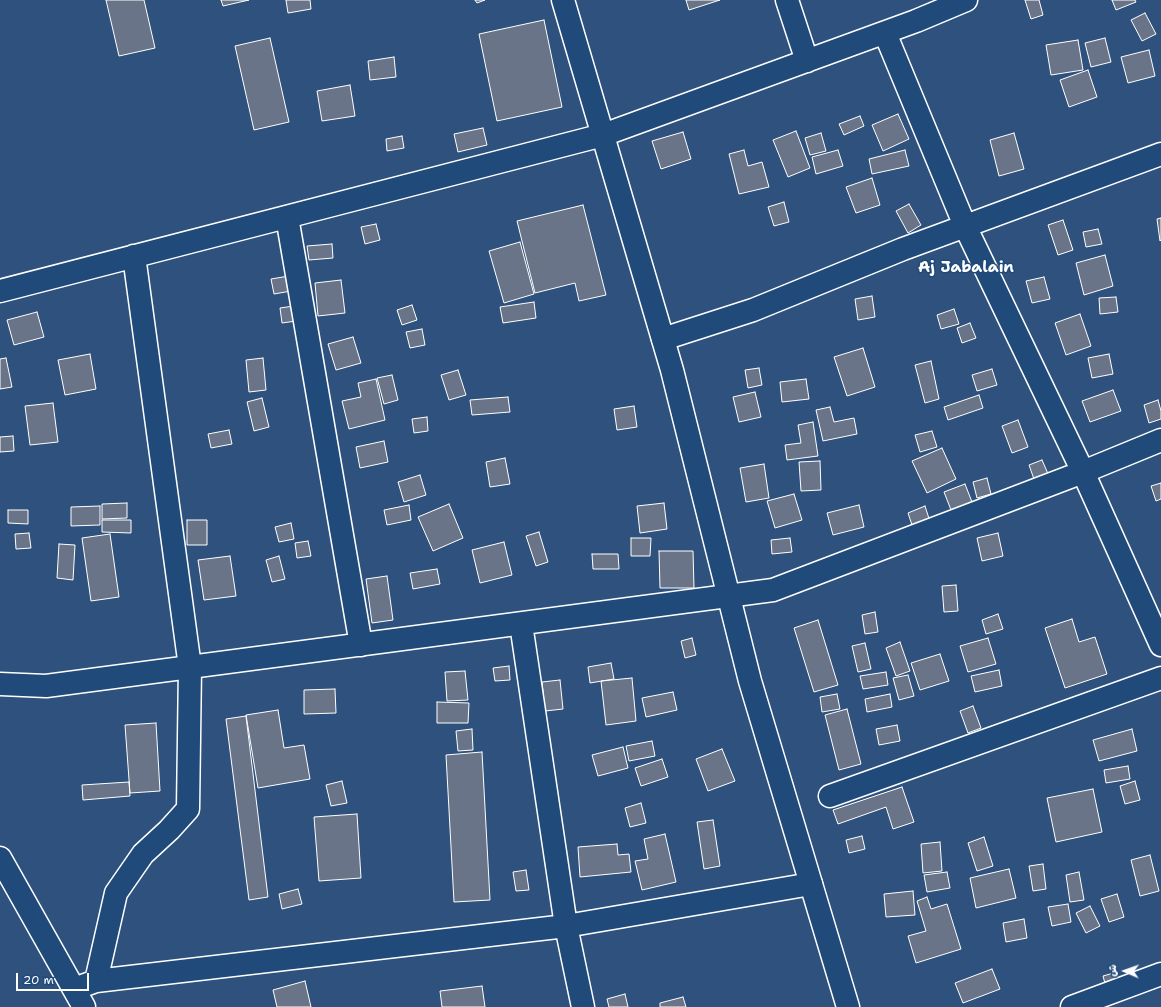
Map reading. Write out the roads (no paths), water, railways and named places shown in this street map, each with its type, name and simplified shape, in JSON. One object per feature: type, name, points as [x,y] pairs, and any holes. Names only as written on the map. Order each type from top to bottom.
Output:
[{"type":"street","points":[[563,0],[663,339],[750,681],[848,1007]]},
{"type":"street","points":[[787,0],[807,61]]},
{"type":"street","points":[[0,291],[603,135],[916,22],[966,0]]},
{"type":"street","points":[[885,33],[964,226],[1083,472],[1161,645]]},
{"type":"street","points":[[663,339],[753,310],[903,249],[1161,154]]},
{"type":"street","points":[[287,216],[361,645]]},
{"type":"street","points":[[0,858],[79,998],[96,981],[116,893],[143,854],[169,830],[188,809],[190,668],[134,256]]},
{"type":"street","points":[[0,684],[46,686],[773,590],[1083,472],[1161,440]]},
{"type":"street","points":[[521,624],[566,926],[583,1007]]},
{"type":"street","points":[[830,796],[1161,678]]},
{"type":"street","points":[[96,981],[566,926],[811,884]]},
{"type":"street","points":[[1072,1007],[1161,974]]},
{"type":"district","name":"Aj Jabalain","points":[[966,268]]}]
